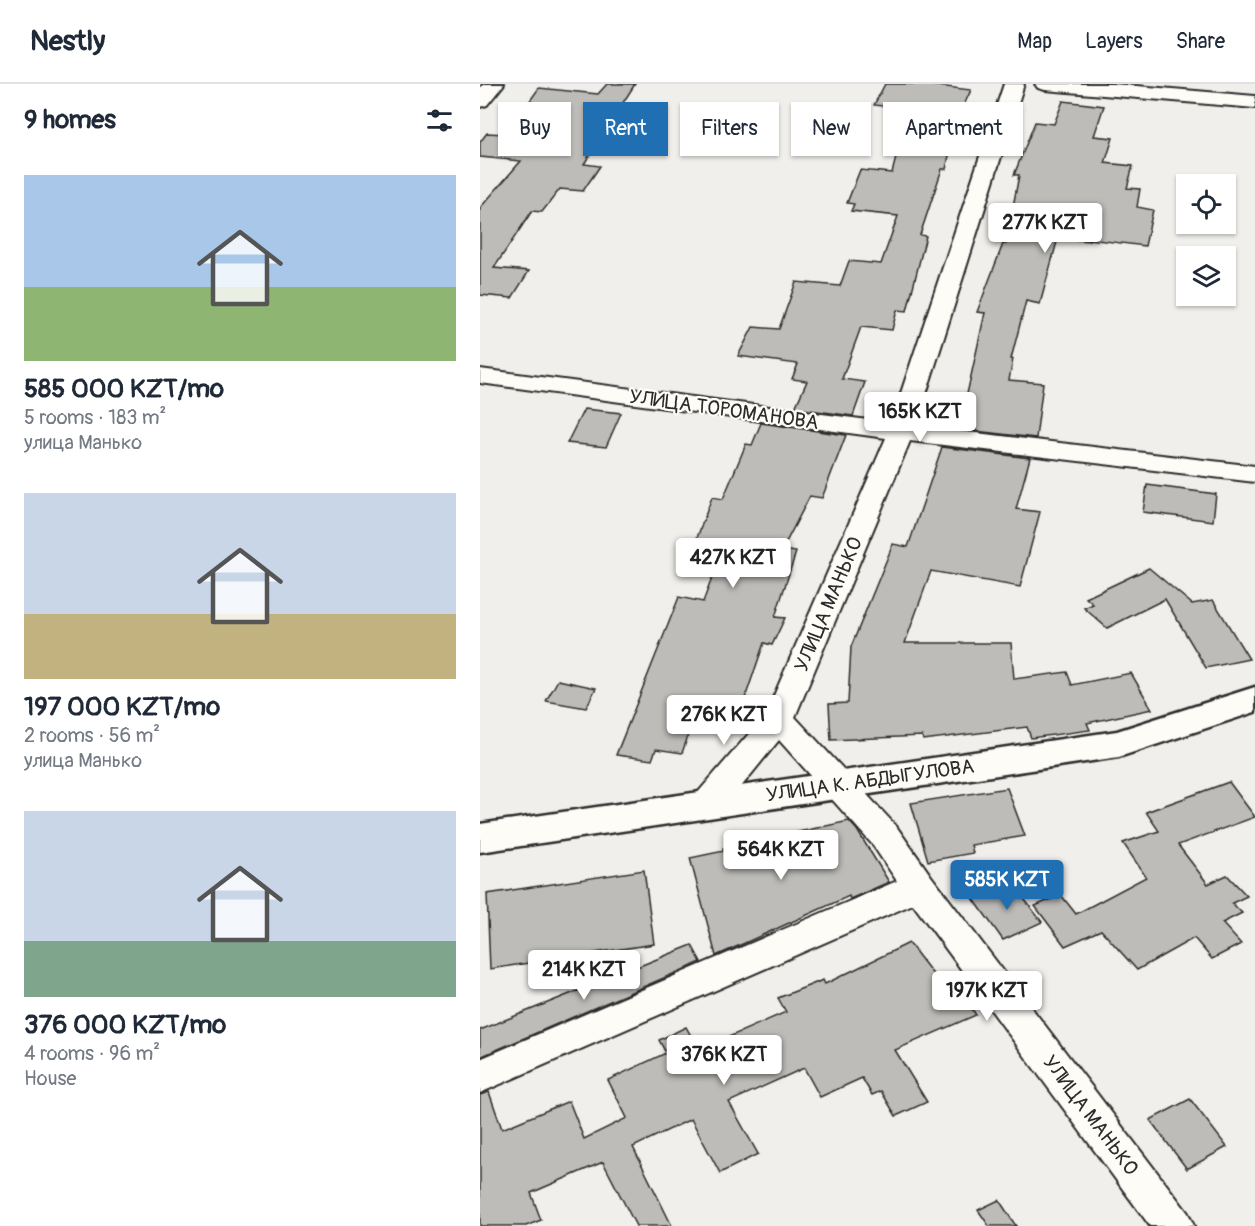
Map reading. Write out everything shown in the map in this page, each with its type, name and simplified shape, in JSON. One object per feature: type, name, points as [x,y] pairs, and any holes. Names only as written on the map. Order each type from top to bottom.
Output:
[{"type":"street","points":[[480,101],[494,84]]},
{"type":"street","name":"УЛИЦА МАНЬКО","points":[[1014,84],[901,432],[779,719],[884,835],[919,886],[1174,1226]]},
{"type":"street","points":[[1045,84],[1255,102]]},
{"type":"street","name":"УЛИЦА ТОРОМАНОВА","points":[[480,376],[901,432],[1255,474]]},
{"type":"street","name":"УЛИЦА К. АБДЫГУЛОВА","points":[[480,838],[1119,744],[1255,699]]},
{"type":"street","points":[[707,804],[779,719]]},
{"type":"street","points":[[480,1076],[919,886]]},
{"type":"building","points":[[607,84],[635,84],[624,102],[583,102],[583,156],[589,156],[584,164],[600,166],[583,191],[560,189],[542,212],[532,211],[494,268],[529,271],[512,298],[480,295],[480,208],[521,161],[480,157],[480,142],[487,133],[498,134],[498,156],[571,156],[571,102],[529,102],[539,88],[598,94]]},
{"type":"building","points":[[885,84],[922,84],[971,90],[965,102],[883,102],[883,106],[874,105]]},
{"type":"building","points":[[1063,101],[1104,106],[1094,136],[1113,138],[1105,163],[1133,166],[1127,188],[1140,189],[1137,207],[1153,210],[1145,246],[1089,239],[1089,241],[1058,238],[1040,304],[1026,301],[1011,359],[1013,359],[1009,380],[1043,383],[1036,438],[949,428],[951,421],[956,422],[961,402],[965,403],[985,313],[977,312],[1003,244],[1006,244],[1019,175],[1014,175],[1035,122],[1054,124]]},
{"type":"building","points":[[896,156],[949,156],[946,169],[942,169],[920,235],[926,236],[907,311],[897,310],[892,330],[861,327],[842,379],[865,382],[853,416],[795,408],[807,381],[792,379],[798,364],[738,356],[753,327],[779,329],[796,282],[840,286],[849,261],[881,264],[898,216],[851,211],[854,204],[847,203],[860,170],[892,173]]},
{"type":"building","points":[[584,409],[621,413],[606,447],[567,443]]},
{"type":"building","points":[[761,423],[846,435],[822,498],[810,496],[782,550],[796,552],[775,617],[785,618],[772,645],[764,643],[740,713],[698,708],[682,753],[656,749],[652,760],[616,755],[679,597],[703,602],[723,549],[694,546],[712,497],[723,499],[746,444],[752,445]]},
{"type":"building","points":[[942,447],[1030,458],[1016,509],[1040,512],[1020,587],[931,571],[905,643],[1011,643],[1014,679],[1067,672],[1072,685],[1131,673],[1152,709],[1087,723],[1090,730],[1031,738],[1027,727],[923,740],[922,736],[831,740],[829,704],[848,703],[851,647],[893,544],[908,547]]},
{"type":"building","points":[[1147,485],[1216,494],[1213,521],[1143,512]]},
{"type":"building","points":[[1149,568],[1192,604],[1213,600],[1249,659],[1206,668],[1165,599],[1107,628],[1084,608],[1093,604],[1086,598]]},
{"type":"building","points":[[558,680],[596,688],[586,708],[546,701]]},
{"type":"building","points":[[1229,782],[1255,817],[1178,845],[1208,884],[1227,875],[1247,896],[1232,903],[1242,913],[1222,923],[1241,944],[1212,959],[1194,938],[1137,970],[1101,930],[1065,946],[1035,906],[1061,895],[1076,914],[1146,877],[1123,843],[1159,831],[1146,812]]},
{"type":"building","points":[[1007,788],[1025,836],[971,845],[973,853],[928,861],[911,803]]},
{"type":"building","points":[[849,821],[889,882],[850,899],[849,896],[716,956],[690,858],[724,851],[723,848]]},
{"type":"building","points":[[644,870],[654,944],[490,969],[487,894]]},
{"type":"building","points":[[1011,882],[1042,922],[1003,940],[973,898]]},
{"type":"building","points":[[909,943],[952,999],[963,995],[976,1015],[895,1050],[927,1102],[896,1116],[881,1091],[872,1095],[862,1078],[820,1097],[804,1068],[729,1102],[758,1154],[720,1173],[691,1119],[633,1147],[672,1226],[636,1226],[603,1162],[531,1193],[541,1220],[526,1226],[480,1226],[480,1095],[489,1092],[502,1129],[569,1101],[584,1139],[627,1118],[608,1080],[666,1053],[659,1040],[686,1027],[699,1050],[786,1012],[778,998],[823,980],[825,984]]},
{"type":"building","points":[[692,945],[701,962],[480,1057],[480,1030]]},
{"type":"building","points":[[1190,1099],[1227,1147],[1187,1169],[1150,1120]]},
{"type":"building","points":[[999,1200],[1016,1226],[989,1226],[978,1210]]}]
